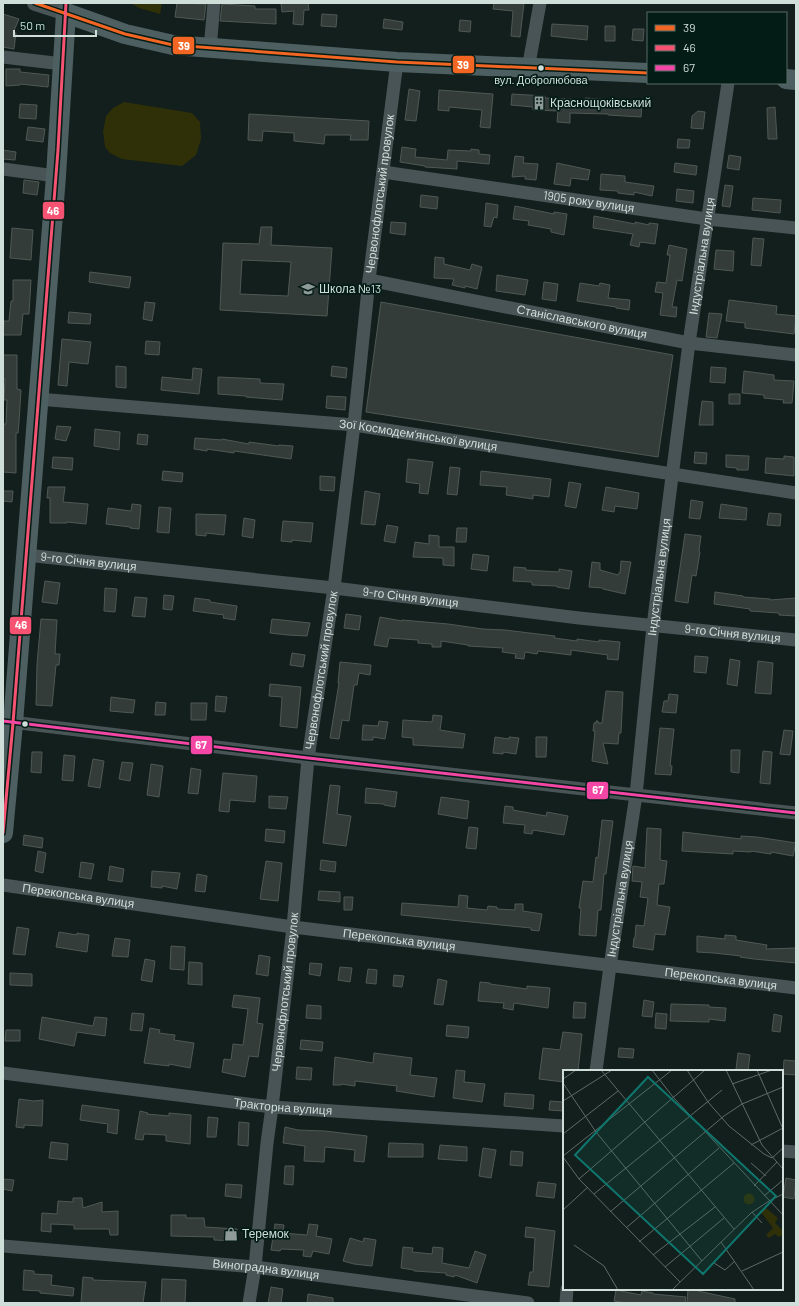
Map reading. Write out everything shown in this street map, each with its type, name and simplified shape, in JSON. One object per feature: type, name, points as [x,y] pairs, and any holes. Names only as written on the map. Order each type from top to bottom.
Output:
[{"type":"main road","points":[[3,833],[8,722],[26,555],[56,176],[66,13],[125,34],[173,45],[210,49],[397,62],[528,69],[647,73]]},
{"type":"street","points":[[35,3],[66,13]]},
{"type":"street","points":[[210,49],[214,3]]},
{"type":"street","points":[[528,69],[540,3]]},
{"type":"street","points":[[3,57],[63,64]]},
{"type":"street","name":"Червонофлотський провулок","points":[[249,1303],[255,1267],[267,1143],[293,927],[308,758],[334,588],[354,425],[369,280],[397,62]]},
{"type":"street","name":"Індустріальна вулиця","points":[[596,1070],[636,795],[653,626],[689,343],[728,84]]},
{"type":"street","points":[[3,169],[56,176]]},
{"type":"street","name":"1905 року вулиця","points":[[383,172],[707,219],[796,228]]},
{"type":"street","name":"Станіславського вулиця","points":[[369,280],[689,343],[796,355]]},
{"type":"street","name":"Зої Космодем’янської вулиця","points":[[38,399],[354,425],[796,493]]},
{"type":"street","name":"9-го Січня вулиця","points":[[26,555],[334,588],[653,626],[796,640]]},
{"type":"street","points":[[8,722],[308,758],[796,813]]},
{"type":"street","name":"Перекопська вулиця","points":[[3,885],[293,927],[796,988]]},
{"type":"street","name":"Тракторна вулиця","points":[[3,1073],[272,1107],[563,1126]]},
{"type":"street","points":[[783,1151],[796,1152]]},
{"type":"street","name":"Виноградна вулиця","points":[[3,1246],[255,1267],[528,1303]]},
{"type":"street","points":[[566,1303],[567,1290]]},
{"type":"shaded area","points":[[131,3],[162,3],[160,14],[139,8]]},
{"type":"shaded area","points":[[124,102],[192,113],[200,122],[201,139],[196,155],[182,166],[122,159],[110,153],[105,147],[103,132],[106,116],[113,108]]},
{"type":"building","points":[[177,3],[206,4],[204,20],[175,17]]},
{"type":"building","points":[[281,3],[308,3],[309,10],[304,10],[303,25],[293,24],[294,11],[282,12]]},
{"type":"building","points":[[494,3],[524,3],[520,37],[511,36],[513,11],[493,9]]},
{"type":"building","points":[[222,4],[255,6],[255,9],[276,9],[276,24],[220,21]]},
{"type":"building","points":[[3,14],[19,19],[13,33],[16,33],[14,49],[3,47]]},
{"type":"building","points":[[322,14],[337,15],[336,27],[321,26]]},
{"type":"building","points":[[384,19],[403,22],[402,30],[383,28]]},
{"type":"building","points":[[460,20],[471,21],[470,32],[459,31]]},
{"type":"building","points":[[552,24],[588,26],[587,40],[551,36]]},
{"type":"building","points":[[605,26],[615,26],[615,41],[605,41]]},
{"type":"building","points":[[633,29],[644,29],[643,41],[632,40]]},
{"type":"building","points":[[6,69],[20,69],[20,72],[49,75],[48,87],[20,84],[6,86]]},
{"type":"building","points":[[409,89],[420,91],[416,121],[405,120]]},
{"type":"building","points":[[439,90],[493,94],[490,128],[480,127],[482,110],[449,107],[449,111],[438,110]]},
{"type":"building","points":[[512,94],[545,96],[545,98],[585,100],[585,98],[642,102],[641,117],[570,113],[570,123],[557,122],[558,111],[533,110],[533,107],[511,105]]},
{"type":"building","points":[[20,104],[37,105],[36,119],[19,118]]},
{"type":"building","points":[[775,107],[777,139],[768,139],[767,108]]},
{"type":"building","points":[[698,111],[705,112],[703,129],[691,128],[692,116]]},
{"type":"building","points":[[249,114],[369,121],[368,140],[350,140],[351,135],[325,135],[324,144],[294,141],[294,133],[263,131],[262,141],[248,140]]},
{"type":"building","points":[[28,127],[45,129],[43,142],[26,140]]},
{"type":"building","points":[[678,139],[690,140],[689,148],[677,148]]},
{"type":"building","points":[[402,147],[416,149],[415,157],[447,160],[448,150],[479,150],[479,154],[490,155],[489,164],[457,161],[457,169],[425,167],[400,162]]},
{"type":"building","points":[[3,150],[16,152],[15,160],[3,159]]},
{"type":"building","points":[[729,155],[741,157],[739,170],[727,168]]},
{"type":"building","points":[[515,156],[524,157],[523,163],[538,164],[536,180],[525,179],[525,176],[512,177]]},
{"type":"building","points":[[557,163],[590,170],[588,180],[571,178],[570,186],[554,184]]},
{"type":"building","points":[[675,163],[697,166],[696,175],[674,172]]},
{"type":"building","points":[[601,174],[625,176],[625,182],[654,186],[652,196],[634,192],[634,195],[618,193],[618,191],[600,190]]},
{"type":"building","points":[[24,180],[39,182],[37,195],[23,193]]},
{"type":"building","points":[[725,185],[733,186],[730,207],[722,206]]},
{"type":"building","points":[[677,189],[694,191],[693,203],[676,201]]},
{"type":"building","points":[[421,195],[438,197],[437,209],[420,207]]},
{"type":"building","points":[[753,198],[781,200],[780,213],[752,210]]},
{"type":"building","points":[[486,203],[498,205],[497,218],[494,217],[491,227],[484,226]]},
{"type":"building","points":[[515,206],[554,214],[554,212],[567,214],[564,235],[551,232],[551,229],[528,225],[529,221],[513,219]]},
{"type":"building","points":[[594,216],[635,224],[635,222],[649,225],[649,223],[658,224],[655,244],[640,242],[639,247],[630,245],[633,234],[593,228]]},
{"type":"building","points":[[391,222],[406,223],[405,235],[390,233]]},
{"type":"building","points":[[261,227],[272,227],[271,245],[332,248],[327,316],[220,310],[223,243],[259,244]],"holes":[[[242,260],[291,262],[288,296],[240,294]]]},
{"type":"building","points":[[12,228],[33,230],[31,260],[10,258]]},
{"type":"building","points":[[753,238],[764,239],[761,266],[751,265]]},
{"type":"building","points":[[669,245],[687,249],[682,281],[677,280],[672,307],[677,307],[676,317],[660,315],[663,293],[655,292],[657,282],[666,283],[670,255],[667,255]]},
{"type":"building","points":[[716,250],[734,251],[733,271],[714,269]]},
{"type":"building","points":[[435,257],[444,258],[444,264],[470,270],[472,264],[482,267],[477,289],[452,285],[454,279],[434,278]]},
{"type":"building","points":[[90,272],[131,277],[129,288],[89,282]]},
{"type":"building","points":[[497,275],[528,280],[525,295],[496,291]]},
{"type":"building","points":[[13,280],[31,280],[29,314],[23,314],[21,335],[3,335],[4,321],[9,321],[11,301],[13,301]]},
{"type":"building","points":[[544,282],[558,284],[556,301],[542,299]]},
{"type":"building","points":[[580,283],[599,286],[600,283],[610,285],[608,298],[630,300],[629,310],[577,301]]},
{"type":"building","points":[[729,300],[777,306],[776,314],[796,316],[794,334],[745,328],[745,323],[726,321]]},
{"type":"building","points":[[145,302],[155,303],[152,321],[143,319]]},
{"type":"building","points":[[381,302],[673,355],[658,457],[366,412]]},
{"type":"building","points":[[69,312],[91,314],[90,324],[68,323]]},
{"type":"building","points":[[709,313],[722,314],[717,338],[706,337]]},
{"type":"building","points":[[62,339],[91,342],[88,364],[69,362],[67,386],[58,385]]},
{"type":"building","points":[[146,341],[160,342],[159,355],[145,354]]},
{"type":"building","points":[[3,355],[17,355],[17,389],[21,390],[18,433],[16,433],[16,473],[3,472],[3,424],[6,424],[7,400],[4,400],[5,379],[3,379]]},
{"type":"building","points":[[116,366],[126,367],[126,388],[116,387]]},
{"type":"building","points":[[332,366],[347,368],[346,378],[331,376]]},
{"type":"building","points":[[711,367],[726,368],[725,383],[710,382]]},
{"type":"building","points":[[193,368],[202,369],[199,394],[161,390],[162,377],[192,380]]},
{"type":"building","points":[[744,371],[774,375],[774,380],[794,381],[792,403],[783,403],[784,400],[764,398],[764,395],[742,393]]},
{"type":"building","points":[[218,377],[260,379],[260,383],[284,384],[282,400],[218,394]]},
{"type":"building","points":[[729,394],[740,394],[740,404],[729,404]]},
{"type":"building","points":[[327,396],[346,397],[345,410],[326,408]]},
{"type":"building","points":[[702,401],[713,402],[713,425],[699,425]]},
{"type":"building","points":[[57,426],[71,427],[66,441],[55,439]]},
{"type":"building","points":[[95,429],[120,432],[119,450],[94,446]]},
{"type":"building","points":[[138,434],[148,435],[147,445],[137,444]]},
{"type":"building","points":[[195,438],[222,439],[249,444],[249,442],[279,446],[293,446],[291,459],[234,451],[234,453],[207,449],[207,451],[194,449]]},
{"type":"building","points":[[695,452],[707,453],[706,464],[694,463]]},
{"type":"building","points":[[726,455],[749,456],[748,470],[737,470],[737,468],[726,467]]},
{"type":"building","points":[[784,456],[794,457],[794,476],[765,473],[766,458],[784,459]]},
{"type":"building","points":[[53,457],[73,458],[72,470],[52,468]]},
{"type":"building","points":[[408,459],[433,462],[428,494],[419,493],[420,484],[406,482]]},
{"type":"building","points":[[450,467],[460,468],[457,495],[447,494]]},
{"type":"building","points":[[163,471],[183,473],[182,482],[162,480]]},
{"type":"building","points":[[481,471],[551,479],[549,497],[533,495],[533,499],[506,495],[507,487],[480,485]]},
{"type":"building","points":[[320,476],[335,477],[334,491],[320,490]]},
{"type":"building","points":[[569,482],[581,484],[576,508],[565,506]]},
{"type":"building","points":[[48,487],[65,487],[63,502],[88,504],[86,524],[67,522],[50,523],[50,498],[47,498]]},
{"type":"building","points":[[606,487],[639,493],[637,509],[615,506],[614,512],[602,510]]},
{"type":"building","points":[[3,491],[13,491],[12,502],[3,501]]},
{"type":"building","points":[[365,491],[380,494],[375,525],[361,524]]},
{"type":"building","points":[[691,500],[703,502],[700,519],[689,518]]},
{"type":"building","points":[[132,504],[141,505],[139,529],[106,524],[108,508],[131,511]]},
{"type":"building","points":[[721,504],[747,508],[746,520],[719,518]]},
{"type":"building","points":[[159,507],[171,508],[169,533],[157,532]]},
{"type":"building","points":[[769,513],[781,514],[780,526],[767,525]]},
{"type":"building","points":[[196,514],[226,515],[224,535],[206,533],[206,536],[196,535]]},
{"type":"building","points":[[244,518],[255,520],[253,538],[242,536]]},
{"type":"building","points":[[283,521],[313,523],[311,542],[292,540],[292,542],[281,541]]},
{"type":"building","points":[[387,525],[398,527],[395,543],[384,541]]},
{"type":"building","points":[[457,528],[467,528],[466,542],[456,542]]},
{"type":"building","points":[[685,534],[701,536],[696,576],[692,575],[688,603],[675,601]]},
{"type":"building","points":[[429,535],[439,536],[439,547],[454,547],[454,566],[443,565],[443,558],[413,557],[415,542],[429,544]]},
{"type":"building","points":[[473,554],[489,556],[487,571],[471,569]]},
{"type":"building","points":[[621,561],[631,562],[625,594],[603,588],[589,587],[592,562],[600,563],[600,570],[618,575],[620,573]]},
{"type":"building","points":[[514,567],[526,568],[525,570],[559,572],[559,569],[572,571],[569,589],[557,586],[532,585],[532,582],[513,581]]},
{"type":"building","points":[[45,581],[60,583],[57,604],[42,602]]},
{"type":"building","points":[[105,588],[117,589],[115,612],[104,611]]},
{"type":"building","points":[[715,592],[770,600],[796,598],[796,616],[750,611],[750,609],[714,604]]},
{"type":"building","points":[[164,595],[174,596],[172,610],[163,609]]},
{"type":"building","points":[[135,597],[147,598],[145,617],[132,616]]},
{"type":"building","points":[[195,598],[237,606],[235,620],[223,618],[224,615],[193,611]]},
{"type":"building","points":[[346,614],[361,616],[359,630],[344,628]]},
{"type":"building","points":[[380,617],[402,621],[448,624],[555,636],[554,638],[577,641],[577,639],[599,642],[599,640],[620,642],[618,660],[607,659],[608,655],[571,650],[571,655],[538,651],[537,654],[525,652],[524,659],[515,658],[516,654],[502,652],[503,648],[468,646],[441,641],[441,647],[432,647],[432,644],[418,643],[418,640],[389,638],[387,647],[374,645]]},
{"type":"building","points":[[41,619],[57,620],[55,654],[60,654],[59,665],[56,665],[52,706],[36,705],[37,664]]},
{"type":"building","points":[[272,619],[310,623],[307,636],[270,633]]},
{"type":"building","points":[[292,653],[305,655],[303,667],[290,665]]},
{"type":"building","points":[[695,656],[708,657],[706,673],[694,672]]},
{"type":"building","points":[[730,659],[740,661],[737,686],[727,684]]},
{"type":"building","points":[[758,661],[773,663],[771,694],[755,693]]},
{"type":"building","points":[[340,662],[371,665],[370,675],[359,673],[357,685],[354,685],[349,721],[342,720],[339,739],[330,738],[339,683]]},
{"type":"building","points":[[270,684],[301,687],[297,728],[280,726],[282,697],[269,696]]},
{"type":"building","points":[[606,691],[623,692],[621,733],[619,733],[618,744],[603,743],[608,764],[592,761],[595,731],[593,731],[594,723],[598,721],[598,723],[602,723]]},
{"type":"building","points":[[669,694],[678,695],[676,713],[662,712],[664,701],[668,701]]},
{"type":"building","points":[[216,696],[227,697],[225,712],[215,711]]},
{"type":"building","points":[[111,697],[135,700],[133,713],[110,711]]},
{"type":"building","points":[[156,702],[166,703],[165,715],[155,715]]},
{"type":"building","points":[[191,703],[207,703],[206,720],[191,720]]},
{"type":"building","points":[[433,715],[442,716],[440,730],[465,734],[463,748],[413,745],[413,738],[402,737],[403,720],[432,722]]},
{"type":"building","points":[[379,721],[388,722],[385,739],[373,737],[373,740],[362,740],[363,725],[378,726]]},
{"type":"building","points":[[660,728],[674,729],[670,766],[672,766],[671,775],[655,774]]},
{"type":"building","points":[[784,730],[793,731],[790,755],[780,754]]},
{"type":"building","points":[[495,737],[509,739],[509,737],[519,738],[516,754],[503,752],[503,754],[493,753]]},
{"type":"building","points":[[536,737],[547,737],[546,757],[536,757]]},
{"type":"building","points":[[731,750],[740,750],[739,773],[731,772]]},
{"type":"building","points":[[763,751],[772,752],[770,784],[760,783]]},
{"type":"building","points":[[32,752],[42,752],[41,773],[31,772]]},
{"type":"building","points":[[64,755],[75,756],[73,781],[62,780]]},
{"type":"building","points":[[93,759],[104,761],[100,788],[88,786]]},
{"type":"building","points":[[122,762],[133,763],[130,781],[119,779]]},
{"type":"building","points":[[151,764],[163,766],[159,797],[147,795]]},
{"type":"building","points":[[191,768],[201,770],[198,794],[188,793]]},
{"type":"building","points":[[223,773],[257,776],[255,802],[230,800],[229,812],[219,811]]},
{"type":"building","points":[[330,785],[340,786],[337,814],[351,816],[346,846],[323,843]]},
{"type":"building","points":[[366,788],[397,792],[395,807],[384,804],[365,803]]},
{"type":"building","points":[[269,796],[288,797],[286,809],[269,808]]},
{"type":"building","points":[[441,797],[469,801],[467,819],[438,814]]},
{"type":"building","points":[[505,806],[513,807],[513,810],[546,816],[547,812],[568,816],[564,835],[533,830],[532,834],[524,833],[525,825],[503,823]]},
{"type":"building","points":[[602,820],[613,821],[606,874],[604,874],[601,910],[598,910],[596,936],[579,935],[581,908],[579,908],[583,881],[593,882],[596,857],[598,858]]},
{"type":"building","points":[[469,827],[478,828],[476,849],[466,848]]},
{"type":"building","points":[[647,828],[661,829],[660,860],[667,861],[664,884],[659,884],[657,905],[670,907],[665,935],[655,934],[653,950],[633,947],[636,925],[644,926],[648,898],[640,897],[642,882],[632,881],[633,866],[645,868]]},
{"type":"building","points":[[266,829],[285,831],[284,843],[265,841]]},
{"type":"building","points":[[683,832],[741,839],[741,836],[757,837],[796,843],[793,856],[771,852],[771,854],[751,851],[733,851],[733,854],[682,851]]},
{"type":"building","points":[[24,835],[43,838],[42,848],[23,845]]},
{"type":"building","points":[[38,851],[46,853],[43,873],[35,871]]},
{"type":"building","points":[[321,860],[336,862],[335,872],[320,870]]},
{"type":"building","points":[[266,861],[282,863],[278,901],[260,899]]},
{"type":"building","points":[[81,862],[94,864],[91,879],[79,877]]},
{"type":"building","points":[[110,866],[124,869],[122,882],[108,880]]},
{"type":"building","points":[[152,871],[180,873],[177,889],[162,886],[162,888],[151,887]]},
{"type":"building","points":[[197,874],[207,876],[205,892],[195,891]]},
{"type":"building","points":[[319,891],[340,892],[340,902],[318,900]]},
{"type":"building","points":[[459,895],[468,896],[467,908],[487,910],[488,906],[497,907],[497,909],[515,910],[515,904],[523,904],[523,911],[542,914],[539,931],[531,930],[531,928],[401,915],[402,903],[458,907]]},
{"type":"building","points":[[344,897],[353,897],[352,910],[344,910]]},
{"type":"building","points":[[17,927],[29,929],[25,955],[13,954]]},
{"type":"building","points":[[59,932],[89,935],[87,952],[56,947]]},
{"type":"building","points":[[725,935],[736,936],[736,940],[767,945],[766,949],[796,948],[796,963],[697,952],[697,936],[725,939]]},
{"type":"building","points":[[115,938],[130,940],[128,957],[112,956]]},
{"type":"building","points":[[171,946],[185,947],[184,970],[170,969]]},
{"type":"building","points":[[259,955],[270,957],[268,976],[256,974]]},
{"type":"building","points":[[145,959],[155,961],[152,982],[141,980]]},
{"type":"building","points":[[189,962],[202,963],[202,985],[188,984]]},
{"type":"building","points":[[310,963],[322,964],[320,976],[309,974]]},
{"type":"building","points":[[340,967],[352,968],[350,982],[338,980]]},
{"type":"building","points":[[368,969],[377,970],[376,984],[366,983]]},
{"type":"building","points":[[10,973],[32,974],[32,986],[10,985]]},
{"type":"building","points":[[394,975],[404,976],[402,987],[393,986]]},
{"type":"building","points":[[438,979],[447,981],[443,1005],[434,1004]]},
{"type":"building","points":[[480,982],[527,989],[527,986],[550,988],[548,1008],[514,1003],[513,1010],[503,1008],[504,1003],[478,1001]]},
{"type":"building","points":[[234,995],[260,998],[257,1023],[263,1024],[258,1057],[249,1056],[245,1077],[222,1072],[224,1059],[231,1060],[233,1044],[243,1045],[248,1009],[232,1007]]},
{"type":"building","points":[[644,1000],[654,1002],[652,1017],[642,1016]]},
{"type":"building","points":[[574,1002],[586,1003],[585,1018],[573,1018]]},
{"type":"building","points":[[671,1004],[709,1005],[709,1007],[726,1008],[725,1021],[709,1019],[709,1022],[670,1021]]},
{"type":"building","points":[[307,1005],[321,1006],[321,1019],[306,1018]]},
{"type":"building","points":[[132,1013],[144,1014],[142,1031],[130,1030]]},
{"type":"building","points":[[656,1013],[667,1014],[666,1029],[655,1028]]},
{"type":"building","points":[[774,1014],[782,1016],[780,1032],[772,1031]]},
{"type":"building","points":[[42,1017],[93,1026],[95,1017],[107,1018],[105,1036],[77,1032],[74,1046],[39,1039]]},
{"type":"building","points":[[447,1025],[469,1027],[468,1038],[446,1036]]},
{"type":"building","points":[[150,1028],[160,1030],[159,1033],[175,1035],[174,1040],[194,1043],[190,1068],[169,1064],[169,1066],[144,1063]]},
{"type":"building","points":[[6,1030],[20,1030],[20,1041],[5,1041]]},
{"type":"building","points":[[563,1032],[582,1034],[578,1070],[563,1070],[563,1082],[539,1079],[543,1048],[560,1050]]},
{"type":"building","points":[[301,1040],[323,1042],[322,1051],[300,1049]]},
{"type":"building","points":[[619,1048],[634,1049],[633,1058],[618,1057]]},
{"type":"building","points":[[374,1053],[412,1058],[410,1075],[437,1078],[434,1097],[396,1091],[397,1086],[355,1081],[355,1086],[341,1084],[333,1085],[335,1057],[373,1063]]},
{"type":"building","points":[[738,1053],[750,1055],[748,1070],[736,1069]]},
{"type":"building","points":[[784,1060],[796,1061],[796,1075],[783,1074]]},
{"type":"building","points":[[297,1067],[312,1068],[311,1080],[296,1079]]},
{"type":"building","points":[[456,1070],[465,1071],[464,1082],[485,1084],[482,1102],[453,1098]]},
{"type":"building","points":[[505,1093],[534,1095],[533,1109],[504,1106]]},
{"type":"building","points":[[19,1099],[34,1101],[43,1100],[42,1126],[24,1125],[24,1128],[16,1127]]},
{"type":"building","points":[[550,1101],[563,1102],[563,1111],[549,1110]]},
{"type":"building","points":[[82,1105],[119,1110],[117,1134],[107,1132],[108,1124],[80,1120]]},
{"type":"building","points":[[140,1111],[148,1113],[147,1114],[169,1116],[169,1113],[191,1115],[190,1144],[166,1141],[166,1135],[144,1134],[143,1140],[135,1139]]},
{"type":"building","points":[[208,1117],[218,1118],[216,1137],[207,1137]]},
{"type":"building","points":[[239,1122],[249,1123],[248,1146],[238,1145]]},
{"type":"building","points":[[285,1127],[298,1130],[325,1131],[367,1136],[364,1162],[354,1161],[355,1150],[325,1147],[324,1162],[304,1161],[305,1146],[283,1143]]},
{"type":"building","points":[[51,1142],[68,1144],[67,1160],[49,1158]]},
{"type":"building","points":[[389,1143],[423,1144],[423,1157],[388,1157]]},
{"type":"building","points":[[440,1145],[467,1147],[467,1161],[438,1159]]},
{"type":"building","points":[[483,1148],[496,1150],[491,1178],[479,1176]]},
{"type":"building","points":[[511,1151],[523,1152],[522,1166],[510,1165]]},
{"type":"building","points":[[285,1166],[294,1166],[293,1185],[284,1184]]},
{"type":"building","points":[[786,1178],[796,1180],[794,1199],[783,1197]]},
{"type":"building","points":[[3,1179],[14,1180],[12,1191],[3,1189]]},
{"type":"building","points":[[538,1182],[556,1184],[554,1198],[536,1196]]},
{"type":"building","points":[[226,1184],[242,1185],[241,1198],[225,1196]]},
{"type":"building","points":[[73,1198],[82,1198],[83,1208],[102,1202],[102,1212],[118,1211],[118,1235],[110,1235],[109,1229],[74,1229],[74,1225],[51,1224],[51,1232],[41,1231],[42,1213],[57,1214],[58,1201],[73,1202]]},
{"type":"building","points":[[171,1215],[186,1215],[186,1218],[204,1218],[205,1227],[237,1229],[237,1241],[214,1240],[214,1237],[171,1236]]},
{"type":"building","points":[[275,1224],[284,1225],[283,1233],[307,1235],[309,1224],[318,1225],[316,1236],[332,1239],[329,1254],[313,1251],[311,1257],[303,1256],[304,1250],[271,1250]]},
{"type":"building","points":[[526,1227],[555,1231],[549,1287],[528,1285],[530,1272],[533,1272],[535,1238],[525,1237]]},
{"type":"building","points":[[350,1238],[363,1242],[364,1238],[376,1240],[372,1266],[343,1261]]},
{"type":"building","points":[[403,1247],[413,1248],[412,1252],[432,1254],[433,1247],[443,1248],[442,1263],[469,1268],[475,1251],[486,1255],[477,1283],[455,1275],[454,1277],[446,1275],[446,1273],[414,1271],[401,1268]]},
{"type":"building","points":[[24,1270],[34,1271],[34,1274],[52,1275],[51,1285],[74,1288],[73,1296],[23,1290]]},
{"type":"building","points":[[83,1277],[93,1278],[93,1280],[146,1282],[143,1303],[81,1303]]},
{"type":"building","points":[[162,1279],[186,1280],[185,1303],[161,1303]]},
{"type":"building","points":[[271,1287],[283,1289],[281,1303],[268,1303]]},
{"type":"building","points":[[616,1290],[641,1295],[642,1291],[653,1294],[686,1297],[685,1303],[626,1303],[614,1301]]},
{"type":"building","points":[[688,1290],[698,1290],[735,1299],[735,1303],[687,1303]]},
{"type":"building","points":[[308,1294],[333,1298],[333,1303],[307,1303]]},
{"type":"transit line","name":"39","points":[[35,3],[125,34],[173,45],[397,62],[647,73]]},
{"type":"transit line","name":"46","points":[[3,833],[58,150],[66,3]]},
{"type":"transit line","name":"67","points":[[3,721],[308,758],[796,813]]},
{"type":"place","name":"вул. Добролюбова","points":[[541,68]]},
{"type":"place","name":"Краснощоківський","points":[[539,103]]},
{"type":"place","name":"Школа №13","points":[[308,289]]},
{"type":"place","name":"Теремок","points":[[231,1234]]}]
